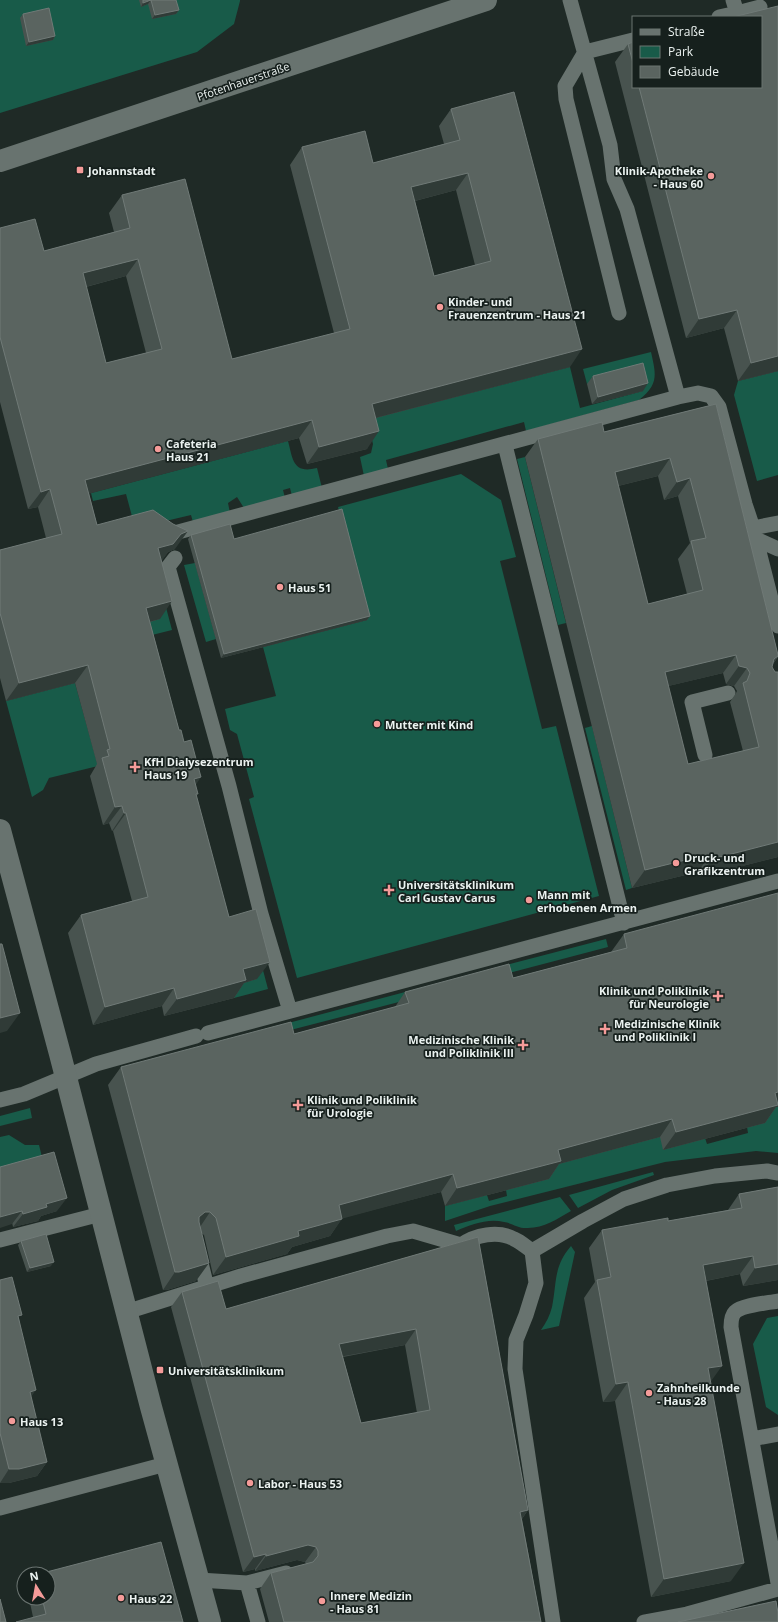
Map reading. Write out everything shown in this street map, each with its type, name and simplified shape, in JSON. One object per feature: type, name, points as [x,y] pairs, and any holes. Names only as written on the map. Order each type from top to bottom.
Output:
[{"type":"street","name":"Pfotenhauerstraße","points":[[0,161],[486,0]]},
{"type":"street","points":[[0,830],[66,1077],[166,1464],[210,1622]]},
{"type":"lane","points":[[570,0],[610,144],[614,179],[627,209],[678,398]]},
{"type":"lane","points":[[720,16],[735,6],[760,7]]},
{"type":"lane","points":[[619,313],[566,99],[565,86],[585,52],[632,40]]},
{"type":"lane","points":[[166,535],[698,392],[711,396],[719,408],[745,504],[755,534],[778,626]]},
{"type":"lane","points":[[504,445],[624,923]]},
{"type":"lane","points":[[755,534],[778,523]]},
{"type":"lane","points":[[755,534],[778,549]]},
{"type":"lane","points":[[175,558],[168,567],[229,786],[261,914],[290,1011]]},
{"type":"lane","points":[[705,755],[692,702],[728,693]]},
{"type":"lane","points":[[0,1100],[24,1094],[96,1064],[202,1034],[778,881]]},
{"type":"lane","points":[[532,1251],[624,1198],[667,1185],[715,1176],[767,1171],[778,1173]]},
{"type":"lane","points":[[0,1240],[101,1214]]},
{"type":"lane","points":[[126,1312],[333,1251],[387,1236],[413,1231],[461,1245],[468,1240],[491,1234],[513,1238],[532,1251],[536,1283],[516,1340],[515,1369],[552,1622]]},
{"type":"lane","points":[[195,1238],[207,1287]]},
{"type":"lane","points":[[778,1301],[743,1308],[735,1312],[731,1327],[778,1583]]},
{"type":"lane","points":[[752,1438],[778,1434]]},
{"type":"lane","points":[[0,1508],[166,1464]]},
{"type":"lane","points":[[199,1580],[247,1583],[299,1569]]},
{"type":"lane","points":[[247,1583],[258,1622]]},
{"type":"lane","points":[[644,1622],[687,1614],[778,1589]]},
{"type":"green space","points":[[0,0],[240,1],[234,24],[197,52],[0,113]]},
{"type":"green space","points":[[651,352],[655,373],[653,384],[639,400],[526,431],[524,422],[386,460],[388,469],[364,476],[360,457],[371,453],[373,444],[367,420],[570,367],[580,408],[643,391],[637,371],[587,384],[583,369]]},
{"type":"green space","points":[[778,371],[778,475],[757,481],[734,395],[738,381]]},
{"type":"green space","points":[[288,441],[295,464],[303,469],[317,468],[322,488],[292,496],[290,488],[283,490],[285,498],[244,508],[237,497],[228,503],[230,513],[193,522],[191,515],[153,524],[133,520],[126,494],[93,501],[91,493]]},
{"type":"green space","points":[[525,457],[566,623],[558,625],[517,459]]},
{"type":"green space","points":[[461,474],[501,500],[516,557],[500,561],[542,729],[556,726],[599,896],[297,978],[249,799],[254,797],[237,734],[230,730],[225,709],[276,696],[263,647],[367,620],[338,507]]},
{"type":"green space","points":[[195,563],[216,639],[206,642],[184,565]]},
{"type":"green space","points":[[155,566],[172,630],[148,636],[134,626]]},
{"type":"green space","points":[[75,683],[98,766],[49,778],[43,790],[32,797],[6,701]]},
{"type":"green space","points":[[592,726],[632,888],[626,890],[585,728]]},
{"type":"green space","points":[[251,925],[268,989],[234,998],[230,986]]},
{"type":"green space","points":[[606,939],[608,947],[497,976],[495,968]]},
{"type":"green space","points":[[424,987],[426,995],[279,1033],[277,1026]]},
{"type":"green space","points":[[778,1106],[778,1153],[756,1151],[665,1162],[490,1206],[445,1221],[445,1206],[487,1195],[489,1201],[507,1196],[506,1190],[540,1145],[633,1120],[705,1138],[707,1144],[748,1133],[747,1127],[762,1110]]},
{"type":"green space","points":[[30,1108],[32,1118],[0,1126],[0,1116]]},
{"type":"green space","points":[[9,1135],[25,1145],[39,1145],[44,1165],[0,1178],[0,1137]]},
{"type":"green space","points":[[653,1172],[654,1175],[612,1190],[578,1208],[569,1195]]},
{"type":"green space","points":[[560,1197],[571,1211],[550,1222],[534,1228],[525,1228],[498,1221],[491,1221],[467,1226],[456,1231],[454,1225]]},
{"type":"green space","points":[[571,1246],[575,1252],[559,1326],[541,1330],[548,1319],[551,1310],[558,1268]]},
{"type":"green space","points":[[778,1316],[778,1415],[766,1407],[753,1344],[767,1318]]},
{"type":"building","points":[[143,0],[151,0],[143,3]]},
{"type":"building","points":[[151,0],[176,0],[179,10],[155,15]]},
{"type":"building","name":"Klinik-Apotheke - Haus 60","points":[[778,6],[778,356],[751,363],[737,310],[699,319],[639,88],[762,88],[762,16],[737,16]]},
{"type":"building","points":[[49,8],[55,36],[29,42],[23,14]]},
{"type":"building","points":[[632,42],[632,59],[628,44]]},
{"type":"building","points":[[514,92],[582,349],[372,404],[379,431],[319,447],[312,420],[85,480],[97,525],[153,510],[173,524],[188,531],[181,534],[173,544],[158,548],[172,601],[146,608],[179,730],[181,730],[184,742],[191,740],[201,777],[194,779],[198,794],[196,794],[229,917],[256,909],[270,962],[243,969],[246,980],[177,999],[174,988],[105,1007],[81,915],[148,897],[126,813],[124,813],[122,806],[115,807],[102,758],[109,756],[107,750],[110,749],[88,665],[19,683],[0,613],[0,550],[62,534],[50,489],[41,492],[0,337],[0,228],[35,219],[44,251],[130,228],[122,195],[185,179],[232,359],[350,329],[302,147],[365,131],[373,163],[460,140],[451,109]],"holes":[[[468,173],[491,261],[434,276],[411,187]],[[138,259],[162,349],[106,363],[83,273]]]},
{"type":"building","points":[[643,363],[648,383],[598,397],[593,376]]},
{"type":"building","points":[[716,404],[778,655],[774,659],[772,667],[775,672],[778,672],[778,842],[712,859],[710,854],[645,870],[538,439],[602,422],[604,432]],"holes":[[[670,458],[677,482],[690,478],[706,538],[691,541],[703,590],[648,604],[615,472]],[[736,655],[739,666],[747,668],[750,673],[747,681],[743,683],[759,747],[688,764],[665,672]]]},
{"type":"building","name":"Haus 51","points":[[342,509],[370,616],[224,654],[191,535],[230,524],[234,539]]},
{"type":"building","points":[[778,893],[778,1092],[775,1093],[778,1105],[676,1132],[672,1119],[558,1150],[561,1161],[457,1188],[453,1174],[339,1205],[342,1219],[298,1231],[299,1236],[226,1257],[216,1218],[210,1212],[205,1212],[199,1217],[199,1222],[209,1263],[175,1272],[121,1067],[291,1022],[294,1034],[409,1003],[405,992],[509,964],[513,978],[627,948],[624,934]]},
{"type":"building","points":[[0,944],[2,944],[20,1013],[0,1018]]},
{"type":"building","points":[[54,1152],[67,1198],[46,1204],[47,1207],[23,1214],[22,1211],[0,1217],[0,1167]]},
{"type":"building","name":"Zahnheilkunde - Haus 28","points":[[778,1187],[778,1264],[755,1268],[753,1256],[703,1265],[722,1366],[708,1368],[744,1563],[664,1579],[628,1382],[616,1384],[597,1280],[611,1277],[602,1230],[668,1218],[668,1221],[742,1208],[739,1194]]},
{"type":"building","points":[[46,1234],[54,1262],[30,1268],[21,1241]]},
{"type":"building","points":[[478,1237],[528,1510],[520,1512],[541,1622],[284,1622],[271,1573],[313,1562],[318,1556],[318,1551],[316,1547],[308,1545],[266,1556],[266,1554],[254,1557],[182,1292],[218,1281],[226,1309]],"holes":[[[416,1329],[430,1410],[361,1423],[339,1344]]]},
{"type":"building","points":[[12,1277],[22,1315],[18,1316],[36,1390],[30,1392],[47,1462],[19,1469],[9,1469],[0,1433],[0,1280]]},
{"type":"building","points":[[161,1542],[183,1622],[16,1622],[46,1614],[44,1606],[56,1606],[56,1570]]},
{"type":"building","points":[[0,1599],[6,1622],[0,1622]]},
{"type":"building","points":[[776,1601],[778,1622],[678,1622]]},
{"type":"place","name":"Johannstadt","points":[[80,170]]},
{"type":"place","name":"Klinik-Apotheke - Haus 60","points":[[711,176]]},
{"type":"place","name":"Kinder- und Frauenzentrum - Haus 21","points":[[440,307]]},
{"type":"place","name":"Cafeteria Haus 21","points":[[158,449]]},
{"type":"place","name":"Haus 51","points":[[280,587]]},
{"type":"place","name":"Mutter mit Kind","points":[[377,724]]},
{"type":"place","name":"KfH Dialysezentrum Haus 19","points":[[135,767]]},
{"type":"place","name":"Druck- und Grafikzentrum","points":[[676,863]]},
{"type":"place","name":"Universitätsklinikum Carl Gustav Carus","points":[[389,890]]},
{"type":"place","name":"Mann mit erhobenen Armen","points":[[529,900]]},
{"type":"place","name":"Klinik und Poliklinik für Neurologie","points":[[718,996]]},
{"type":"place","name":"Medizinische Klinik und Poliklinik I","points":[[605,1029]]},
{"type":"place","name":"Medizinische Klinik und Poliklinik III","points":[[523,1045]]},
{"type":"place","name":"Klinik und Poliklinik für Urologie","points":[[298,1105]]},
{"type":"place","name":"Universitätsklinikum","points":[[160,1370]]},
{"type":"place","name":"Zahnheilkunde - Haus 28","points":[[649,1393]]},
{"type":"place","name":"Haus 13","points":[[12,1421]]},
{"type":"place","name":"Labor - Haus 53","points":[[250,1483]]},
{"type":"place","name":"Haus 22","points":[[121,1598]]},
{"type":"place","name":"Innere Medizin - Haus 81","points":[[322,1601]]}]
